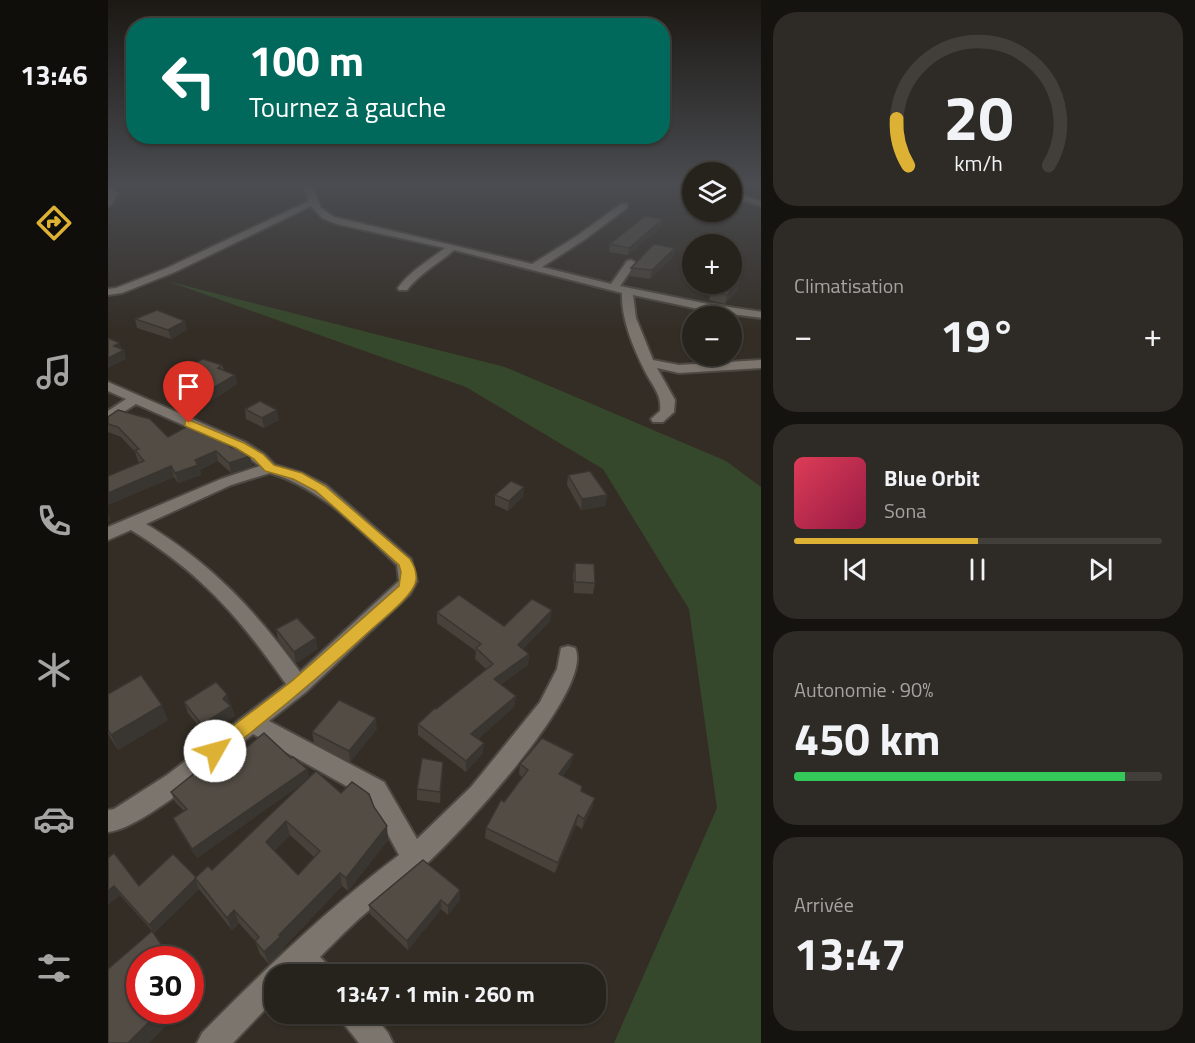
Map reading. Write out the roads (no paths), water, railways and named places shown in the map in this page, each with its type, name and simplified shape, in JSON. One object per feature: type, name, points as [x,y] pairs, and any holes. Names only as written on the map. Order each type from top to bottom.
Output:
[{"type":"street","points":[[108,292],[118,291],[171,270],[247,234]]},
{"type":"street","points":[[395,234],[661,300],[761,315]]},
{"type":"street","points":[[535,267],[572,246],[588,234]]},
{"type":"street","points":[[403,288],[413,275],[424,270],[452,247]]},
{"type":"street","points":[[614,288],[631,263]]},
{"type":"street","points":[[629,292],[627,294],[630,318],[669,406],[667,412],[658,419]]},
{"type":"street","points":[[650,363],[679,369],[761,364]]},
{"type":"street","points":[[108,386],[240,445],[259,457],[270,468],[297,476],[320,488],[405,563],[408,572],[408,581],[404,589],[298,686],[175,782],[118,820],[108,821]]},
{"type":"street","points":[[108,418],[134,399]]},
{"type":"street","points":[[108,534],[226,482],[270,468]]},
{"type":"street","points":[[132,523],[163,542],[236,603],[298,686]]},
{"type":"street","points":[[310,964],[364,897],[414,859],[478,795],[547,708],[567,669],[568,654]]},
{"type":"street","points":[[252,722],[376,790],[414,859]]},
{"type":"street","points":[[213,1043],[264,990]]},
{"type":"street","points":[[362,1024],[378,1043]]}]
